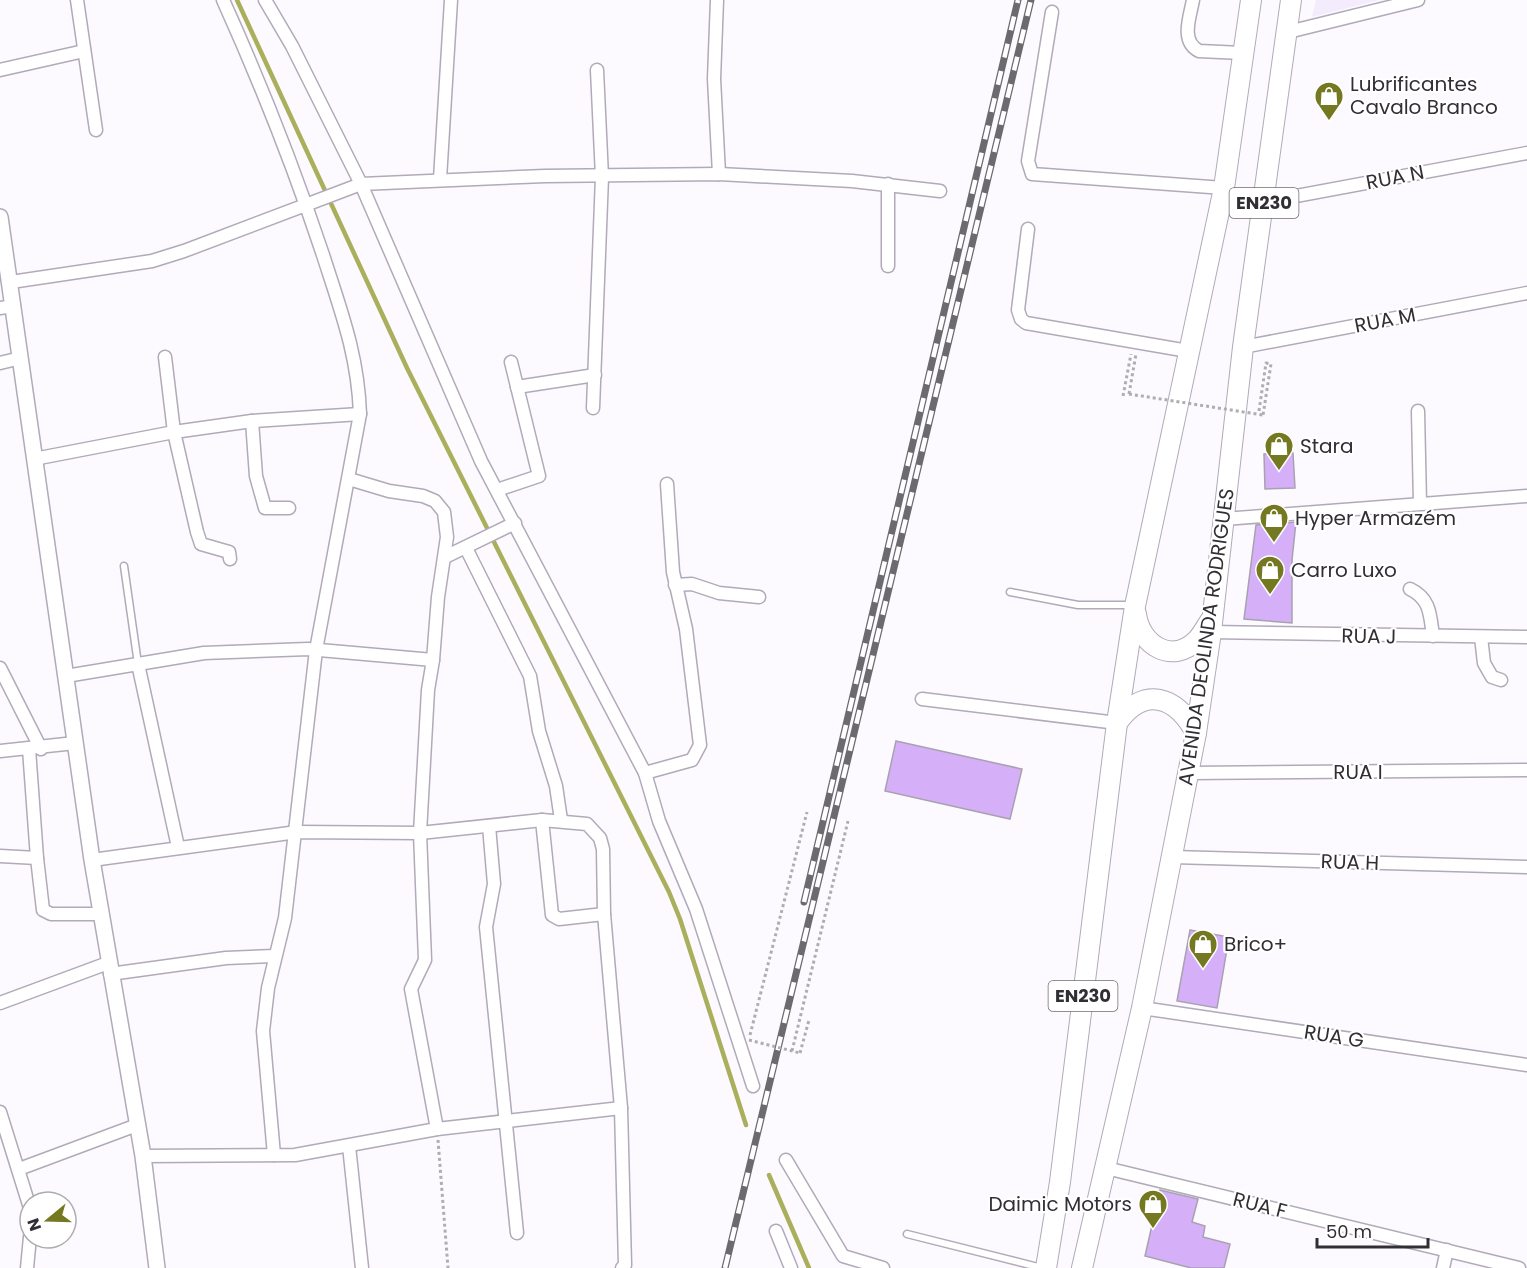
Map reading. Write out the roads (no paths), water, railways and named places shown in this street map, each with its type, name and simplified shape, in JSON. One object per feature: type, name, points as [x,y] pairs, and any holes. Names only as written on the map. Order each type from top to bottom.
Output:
[{"type":"highway","name":"EN230","points":[[1044,1268],[1063,1160],[1117,723],[1135,606],[1224,188],[1251,0]]},
{"type":"highway","name":"AVENIDA DEOLINDA RODRIGUES","points":[[1082,1268],[1142,1008],[1196,733],[1224,519],[1243,347],[1264,202],[1284,33],[1291,0]]},
{"type":"highway","points":[[1135,606],[1137,623],[1144,639],[1152,646],[1166,650],[1180,650],[1197,641],[1211,625]]},
{"type":"highway","points":[[1117,723],[1128,708],[1139,702],[1153,699],[1169,702],[1181,710],[1196,733]]},
{"type":"street","points":[[77,0],[96,130]]},
{"type":"street","points":[[223,0],[261,83],[306,205],[353,349],[359,382],[360,414],[316,650],[297,832],[287,886],[285,918],[275,957],[263,1031],[274,1155]]},
{"type":"street","points":[[265,0],[292,46],[361,184],[476,450],[497,490],[509,526],[645,773],[659,821],[696,909],[753,1086]]},
{"type":"street","points":[[440,180],[451,0]]},
{"type":"street","points":[[717,0],[714,79],[719,174]]},
{"type":"street","points":[[1193,0],[1187,39],[1192,48],[1199,51],[1242,53]]},
{"type":"street","points":[[1284,33],[1418,0]]},
{"type":"street","points":[[1052,12],[1028,161],[1032,174],[1224,188]]},
{"type":"street","points":[[0,70],[84,51]]},
{"type":"street","points":[[593,408],[602,177],[597,70]]},
{"type":"street","name":"RUA N","points":[[1264,202],[1527,153]]},
{"type":"street","points":[[11,282],[152,261],[361,184],[719,174],[888,184],[940,190]]},
{"type":"street","points":[[888,184],[888,266]]},
{"type":"street","points":[[0,217],[11,282],[7,307],[21,358],[100,914],[143,1156],[157,1268]]},
{"type":"street","points":[[1029,229],[1018,310],[1021,319],[1026,322],[1188,351]]},
{"type":"street","name":"RUA M","points":[[1243,347],[1527,293]]},
{"type":"street","points":[[165,357],[174,432],[201,544],[229,552],[230,559]]},
{"type":"street","points":[[0,363],[21,358]]},
{"type":"street","points":[[497,490],[539,476],[511,362]]},
{"type":"street","points":[[517,387],[595,375]]},
{"type":"street","points":[[1418,411],[1420,504]]},
{"type":"street","points":[[34,459],[174,432],[252,421],[360,414]]},
{"type":"street","points":[[252,421],[256,476],[266,508],[289,508]]},
{"type":"street","points":[[349,479],[389,491],[423,496],[435,501],[444,512],[447,524],[428,690],[420,833],[425,960],[411,989],[437,1129]]},
{"type":"street","points":[[645,773],[692,760],[700,745],[686,629],[675,585],[667,484]]},
{"type":"street","points":[[1224,519],[1527,496]]},
{"type":"street","points":[[445,557],[509,526]]},
{"type":"street","points":[[471,545],[530,676],[539,731],[556,786],[561,820]]},
{"type":"street","points":[[675,585],[692,584],[719,593],[759,597]]},
{"type":"street","points":[[1410,589],[1419,593],[1429,605],[1433,636]]},
{"type":"street","name":"RUA J","points":[[1211,625],[1433,636],[1527,637]]},
{"type":"street","points":[[1481,637],[1484,663],[1492,677],[1501,680]]},
{"type":"street","points":[[66,676],[204,653],[316,650],[433,660]]},
{"type":"street","points":[[138,664],[178,847]]},
{"type":"street","points":[[0,668],[35,749],[37,858],[44,910],[51,914],[100,914]]},
{"type":"street","points":[[922,699],[1117,723]]},
{"type":"street","points":[[0,751],[75,743]]},
{"type":"street","name":"RUA I","points":[[1189,773],[1527,770]]},
{"type":"street","points":[[542,820],[552,915],[559,919],[604,914]]},
{"type":"street","points":[[92,860],[297,832],[420,833],[542,820],[587,824],[600,838],[603,849],[604,914],[621,1108],[625,1265],[622,1268]]},
{"type":"street","points":[[489,826],[494,884],[486,927],[517,1233]]},
{"type":"street","points":[[0,856],[37,858]]},
{"type":"street","name":"RUA H","points":[[1172,857],[1527,867]]},
{"type":"street","points":[[0,1003],[109,968],[226,958],[275,957]]},
{"type":"street","name":"RUA G","points":[[1142,1008],[1527,1065]]},
{"type":"street","points":[[143,1156],[294,1155],[437,1129],[621,1108]]},
{"type":"street","points":[[0,1112],[25,1190]]},
{"type":"street","points":[[19,1169],[137,1125]]},
{"type":"street","points":[[349,1146],[362,1268]]},
{"type":"street","points":[[786,1160],[842,1262],[883,1268]]},
{"type":"street","name":"RUA F","points":[[1106,1168],[1519,1268]]},
{"type":"street","points":[[776,1231],[791,1268]]},
{"type":"street","points":[[27,1268],[29,1250]]},
{"type":"street","points":[[1443,1268],[1447,1250]]},
{"type":"lane","points":[[124,566],[138,664]]},
{"type":"lane","points":[[1010,592],[1078,604],[1135,606]]},
{"type":"lane","points":[[907,1234],[1044,1268]]},
{"type":"waterway","points":[[237,0],[407,368],[669,892],[680,919],[746,1125]]},
{"type":"waterway","points":[[769,1175],[809,1268]]},
{"type":"railway","points":[[804,902],[1018,0]]},
{"type":"railway","points":[[725,1268],[1031,0]]},
{"type":"place","name":"Lubrificantes Cavalo Branco","points":[[1329,122]]},
{"type":"place","name":"Stara","points":[[1279,472]]},
{"type":"place","name":"Hyper Armazém","points":[[1274,544]]},
{"type":"place","name":"Carro Luxo","points":[[1270,596]]},
{"type":"place","name":"Brico+","points":[[1203,970]]},
{"type":"place","name":"Daimic Motors","points":[[1153,1230]]}]
